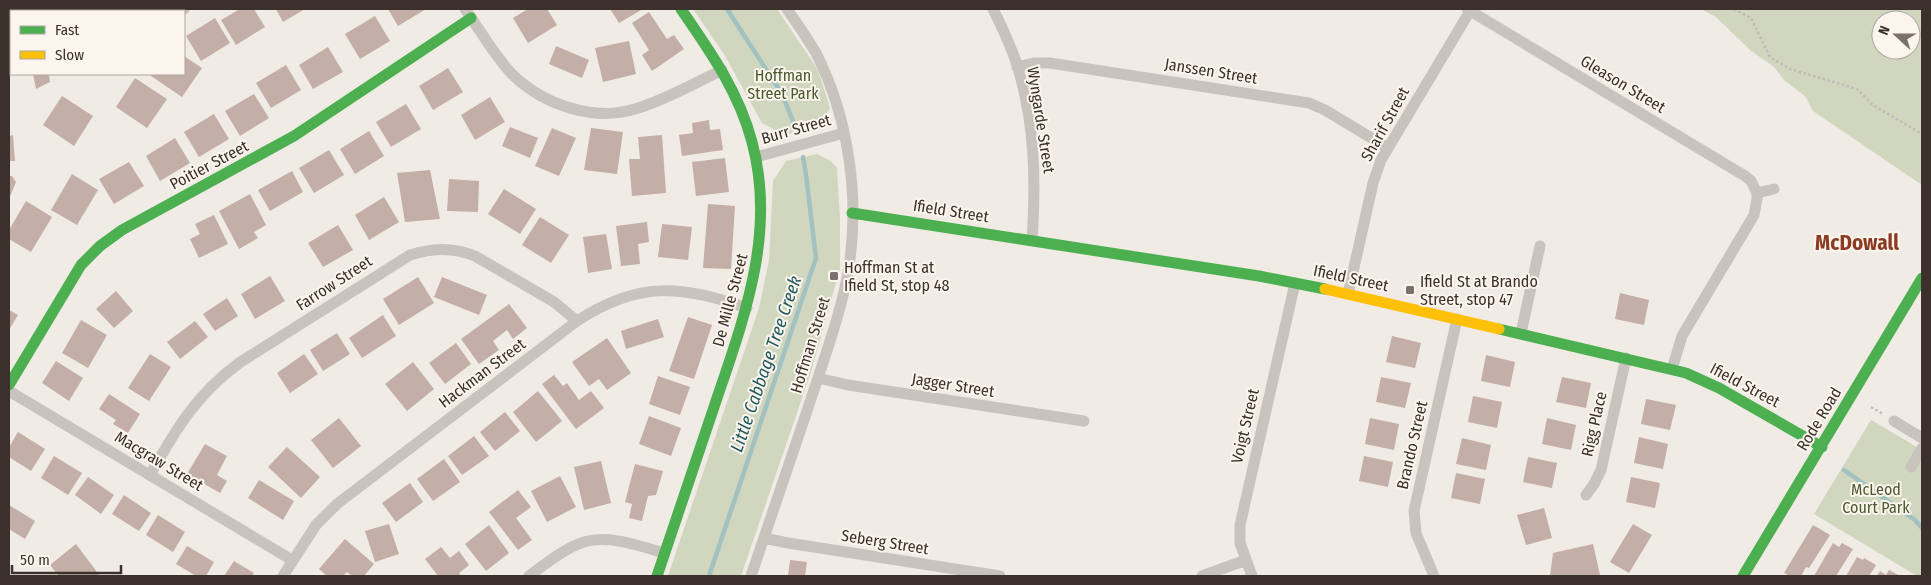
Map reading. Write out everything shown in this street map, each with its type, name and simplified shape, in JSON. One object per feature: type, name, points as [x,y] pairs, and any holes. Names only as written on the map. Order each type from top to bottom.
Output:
[{"type":"street","name":"De Mille Street","points":[[657,576],[747,308],[758,268],[761,242],[760,185],[756,157],[742,110],[722,70],[681,9]]},
{"type":"street","name":"Hoffman Street","points":[[751,576],[818,378],[846,279],[850,257],[852,212],[849,161],[844,132],[827,77],[815,52],[787,9]]},
{"type":"street","name":"Wyngarde Street","points":[[994,9],[1017,67],[1024,96],[1033,154],[1035,201],[1032,240]]},
{"type":"street","name":"Sharif Street","points":[[1348,294],[1377,171],[1388,148],[1469,10]]},
{"type":"street","name":"Gleason Street","points":[[1469,10],[1745,176],[1751,181],[1756,193]]},
{"type":"street","points":[[468,13],[501,60],[522,83],[544,96],[576,110],[604,114],[633,110],[654,103],[722,70]]},
{"type":"street","name":"Poitier Street","points":[[9,385],[81,265],[93,251],[122,230],[294,136],[468,13]]},
{"type":"street","name":"Janssen Street","points":[[1017,67],[1034,63],[1050,63],[1310,103],[1326,110],[1388,148]]},
{"type":"street","name":"Burr Street","points":[[756,157],[844,132]]},
{"type":"street","points":[[1672,369],[1682,336],[1754,215],[1757,199],[1756,193],[1774,189]]},
{"type":"street","name":"Ifield Street","points":[[852,212],[1295,283],[1521,333],[1672,369],[1720,388],[1822,447]]},
{"type":"street","points":[[1521,333],[1540,246]]},
{"type":"street","name":"Farrow Street","points":[[150,475],[171,437],[190,410],[221,377],[239,363],[410,255],[436,248],[464,252],[475,256],[554,302],[577,322]]},
{"type":"street","name":"Rode Road","points":[[1743,576],[1922,278]]},
{"type":"street","name":"Voigt Street","points":[[1252,576],[1240,534],[1242,514],[1295,283]]},
{"type":"street","name":"Hackman Street","points":[[283,576],[316,524],[337,504],[599,307],[614,300],[646,291],[677,291],[694,293],[747,308]]},
{"type":"street","name":"Brando Street","points":[[1434,576],[1416,533],[1414,511],[1457,319]]},
{"type":"street","name":"Rigg Place","points":[[1586,495],[1594,484],[1600,470],[1626,358]]},
{"type":"street","name":"Jagger Street","points":[[818,378],[848,385],[1084,421]]},
{"type":"street","name":"Macgraw Street","points":[[9,391],[292,560]]},
{"type":"street","points":[[1894,421],[1922,438]]},
{"type":"street","points":[[1911,467],[1922,448]]},
{"type":"street","name":"Seberg Street","points":[[764,538],[788,544],[1000,576]]},
{"type":"street","points":[[528,576],[565,549],[586,541],[598,539],[620,540],[664,553]]},
{"type":"street","points":[[1202,576],[1246,560]]},
{"type":"path","points":[[1734,9],[1751,18],[1770,57],[1790,70],[1857,89],[1873,105],[1922,134]]},
{"type":"green space","name":"Hoffman Street Park","points":[[693,9],[777,9],[818,70],[830,108],[821,125],[784,135],[762,123],[724,54]]},
{"type":"green space","points":[[1701,9],[1922,9],[1922,185],[1813,111],[1805,96],[1785,81],[1774,67],[1750,50],[1716,17]]},
{"type":"green space","points":[[817,154],[831,161],[837,168],[840,268],[811,372],[741,576],[668,576],[759,308],[769,260],[773,181],[786,161]]},
{"type":"green space","name":"McLeod Court Park","points":[[1871,420],[1922,450],[1922,576],[1917,576],[1814,514]]},
{"type":"building","points":[[41,9],[89,9],[88,10]]},
{"type":"building","points":[[240,9],[254,9],[265,27],[236,45],[221,20]]},
{"type":"building","points":[[276,9],[305,9],[283,22]]},
{"type":"building","points":[[388,9],[426,9],[398,26]]},
{"type":"building","points":[[528,9],[547,9],[557,25],[528,43],[513,18]]},
{"type":"building","points":[[610,9],[643,9],[619,23]]},
{"type":"building","points":[[649,12],[667,39],[674,35],[684,49],[652,71],[642,55],[649,50],[632,23]]},
{"type":"building","points":[[375,16],[390,41],[360,59],[345,34]]},
{"type":"building","points":[[215,18],[230,43],[201,61],[186,36]]},
{"type":"building","points":[[629,41],[636,74],[603,82],[595,48]]},
{"type":"building","points":[[556,46],[589,60],[582,78],[549,64]]},
{"type":"building","points":[[328,47],[343,72],[313,89],[299,65]]},
{"type":"building","points":[[185,57],[202,68],[182,97],[151,76],[185,75]]},
{"type":"building","points":[[286,65],[301,90],[271,108],[256,83]]},
{"type":"building","points":[[448,68],[463,92],[433,110],[419,86]]},
{"type":"building","points":[[33,75],[49,75],[50,82],[36,89]]},
{"type":"building","points":[[135,78],[167,99],[147,128],[116,107]]},
{"type":"building","points":[[254,94],[269,118],[240,136],[225,111]]},
{"type":"building","points":[[62,96],[93,116],[74,146],[43,125]]},
{"type":"building","points":[[490,97],[505,122],[475,140],[461,115]]},
{"type":"building","points":[[406,104],[421,129],[391,147],[376,122]]},
{"type":"building","points":[[214,114],[229,139],[199,157],[184,132]]},
{"type":"building","points":[[709,120],[710,130],[720,129],[723,150],[682,156],[679,135],[693,133],[692,123]]},
{"type":"building","points":[[510,127],[538,138],[530,158],[502,146]]},
{"type":"building","points":[[552,128],[576,138],[559,176],[535,166]]},
{"type":"building","points":[[591,128],[623,132],[617,174],[584,170]]},
{"type":"building","points":[[369,131],[384,156],[355,174],[340,149]]},
{"type":"building","points":[[13,135],[15,161],[9,161],[9,136]]},
{"type":"building","points":[[662,135],[666,193],[632,196],[629,159],[640,159],[638,137]]},
{"type":"building","points":[[175,138],[190,163],[160,181],[146,156]]},
{"type":"building","points":[[329,150],[344,175],[314,193],[299,168]]},
{"type":"building","points":[[725,158],[729,192],[696,196],[692,162]]},
{"type":"building","points":[[129,162],[144,186],[114,204],[99,179]]},
{"type":"building","points":[[430,170],[440,219],[405,222],[397,173]]},
{"type":"building","points":[[292,171],[303,192],[270,211],[258,190]]},
{"type":"building","points":[[72,174],[98,190],[77,225],[51,210]]},
{"type":"building","points":[[9,176],[12,176],[16,182],[9,199]]},
{"type":"building","points":[[449,179],[479,181],[478,212],[447,211]]},
{"type":"building","points":[[504,189],[536,209],[520,234],[488,214]]},
{"type":"building","points":[[250,194],[266,225],[254,232],[258,238],[239,249],[219,211]]},
{"type":"building","points":[[384,197],[399,222],[369,240],[355,215]]},
{"type":"building","points":[[26,201],[52,217],[31,252],[9,239],[9,230]]},
{"type":"building","points":[[708,204],[735,206],[731,269],[703,268]]},
{"type":"building","points":[[214,215],[228,244],[199,258],[190,239],[200,234],[195,224]]},
{"type":"building","points":[[540,217],[569,235],[551,263],[522,245]]},
{"type":"building","points":[[647,222],[649,242],[638,244],[640,264],[621,266],[616,226]]},
{"type":"building","points":[[662,224],[692,227],[688,260],[658,257]]},
{"type":"building","points":[[338,225],[353,250],[323,267],[308,243]]},
{"type":"building","points":[[606,234],[612,269],[588,273],[583,237]]},
{"type":"building","points":[[270,276],[285,301],[255,319],[241,294]]},
{"type":"building","points":[[418,277],[434,303],[399,325],[383,299]]},
{"type":"building","points":[[442,277],[487,295],[479,315],[434,297]]},
{"type":"building","points":[[116,291],[133,311],[114,328],[96,309]]},
{"type":"building","points":[[1620,293],[1649,300],[1644,325],[1615,319]]},
{"type":"building","points":[[227,298],[238,316],[215,331],[203,314]]},
{"type":"building","points":[[509,304],[527,328],[513,339],[507,330],[493,341],[499,350],[479,364],[461,339]]},
{"type":"building","points":[[9,310],[18,315],[9,330]]},
{"type":"building","points":[[383,315],[396,336],[362,358],[349,338]]},
{"type":"building","points":[[688,317],[712,325],[694,379],[669,371]]},
{"type":"building","points":[[658,319],[664,337],[626,349],[621,331]]},
{"type":"building","points":[[81,320],[107,335],[88,368],[62,353]]},
{"type":"building","points":[[195,321],[208,337],[180,359],[167,342]]},
{"type":"building","points":[[337,333],[350,354],[323,371],[310,350]]},
{"type":"building","points":[[1392,336],[1421,343],[1415,368],[1386,362]]},
{"type":"building","points":[[607,338],[631,373],[607,390],[599,379],[589,386],[572,362]]},
{"type":"building","points":[[456,343],[471,364],[445,384],[429,363]]},
{"type":"building","points":[[150,354],[171,367],[149,401],[128,388]]},
{"type":"building","points":[[304,354],[318,374],[290,393],[277,373]]},
{"type":"building","points":[[1486,355],[1515,362],[1510,387],[1481,381]]},
{"type":"building","points":[[56,361],[83,378],[69,401],[42,383]]},
{"type":"building","points":[[413,362],[434,389],[407,411],[385,384]]},
{"type":"building","points":[[554,375],[563,386],[567,383],[579,400],[591,391],[604,408],[576,429],[542,384]]},
{"type":"building","points":[[658,376],[690,387],[680,415],[649,404]]},
{"type":"building","points":[[1381,377],[1411,383],[1405,408],[1376,402]]},
{"type":"building","points":[[1562,377],[1591,383],[1586,408],[1556,402]]},
{"type":"building","points":[[538,391],[562,421],[536,442],[513,412]]},
{"type":"building","points":[[109,394],[140,414],[128,433],[113,424],[116,420],[99,409]]},
{"type":"building","points":[[1473,396],[1502,402],[1497,428],[1468,422]]},
{"type":"building","points":[[1646,399],[1676,405],[1670,430],[1641,424]]},
{"type":"building","points":[[505,412],[520,431],[495,451],[480,432]]},
{"type":"building","points":[[649,416],[681,428],[671,456],[639,444]]},
{"type":"building","points":[[339,418],[361,446],[333,468],[311,440]]},
{"type":"building","points":[[1370,418],[1399,424],[1394,450],[1365,444]]},
{"type":"building","points":[[1547,418],[1576,425],[1571,450],[1542,444]]},
{"type":"building","points":[[18,432],[45,449],[31,471],[9,457],[9,447]]},
{"type":"building","points":[[474,436],[489,456],[462,475],[448,456]]},
{"type":"building","points":[[1639,437],[1668,444],[1663,469],[1634,463]]},
{"type":"building","points":[[1462,438],[1491,445],[1486,470],[1456,464]]},
{"type":"building","points":[[205,444],[227,456],[217,475],[227,481],[220,493],[187,474]]},
{"type":"building","points":[[287,447],[320,477],[301,498],[268,467]]},
{"type":"building","points":[[54,456],[82,473],[68,495],[41,478]]},
{"type":"building","points":[[1364,456],[1393,462],[1388,487],[1359,481]]},
{"type":"building","points":[[1528,457],[1557,463],[1552,488],[1523,482]]},
{"type":"building","points":[[444,459],[460,482],[433,501],[417,479]]},
{"type":"building","points":[[601,461],[611,503],[584,510],[574,467]]},
{"type":"building","points":[[635,464],[663,471],[656,495],[648,496],[642,521],[629,518],[632,504],[625,502]]},
{"type":"building","points":[[1456,473],[1485,479],[1480,504],[1451,498]]},
{"type":"building","points":[[560,476],[576,507],[547,522],[531,491]]},
{"type":"building","points":[[88,477],[114,495],[101,514],[75,495]]},
{"type":"building","points":[[1631,477],[1660,483],[1655,508],[1626,502]]},
{"type":"building","points":[[259,480],[294,501],[283,520],[248,498]]},
{"type":"building","points":[[410,483],[423,502],[396,522],[382,503]]},
{"type":"building","points":[[518,490],[531,507],[516,518],[532,540],[518,550],[489,512]]},
{"type":"building","points":[[124,495],[151,513],[139,531],[112,514]]},
{"type":"building","points":[[9,505],[35,521],[25,539],[9,529]]},
{"type":"building","points":[[1544,508],[1552,538],[1526,545],[1517,515]]},
{"type":"building","points":[[158,515],[185,532],[173,552],[146,535]]},
{"type":"building","points":[[389,524],[399,554],[375,562],[365,531]]},
{"type":"building","points":[[1633,524],[1652,535],[1629,573],[1610,562]]},
{"type":"building","points":[[489,525],[509,553],[486,571],[465,544]]},
{"type":"building","points":[[1813,525],[1830,535],[1809,568],[1806,567],[1801,576],[1790,576],[1784,573]]},
{"type":"building","points":[[345,539],[374,564],[364,576],[352,576],[347,572],[343,576],[327,576],[319,569]]},
{"type":"building","points":[[1833,543],[1839,547],[1842,543],[1853,549],[1836,576],[1814,576]]},
{"type":"building","points":[[76,544],[100,576],[59,576],[50,565]]},
{"type":"building","points":[[1593,544],[1600,575],[1550,576],[1553,553]]},
{"type":"building","points":[[187,546],[214,562],[206,576],[196,576],[176,564]]},
{"type":"building","points":[[441,547],[450,558],[459,551],[469,565],[459,573],[461,576],[438,576],[425,559]]},
{"type":"building","points":[[1857,557],[1863,560],[1864,558],[1876,565],[1869,576],[1846,576]]},
{"type":"building","points":[[790,560],[807,562],[805,576],[788,576]]},
{"type":"building","points":[[234,561],[254,573],[252,576],[224,576]]},
{"type":"building","points":[[1889,570],[1900,576],[1877,576],[1880,571],[1886,575]]},
{"type":"waterway","name":"Little Cabbage Tree Creek","points":[[727,9],[782,94],[797,131]]},
{"type":"waterway","name":"Little Cabbage Tree Creek","points":[[709,576],[816,258],[803,157]]},
{"type":"waterway","points":[[1844,470],[1915,520],[1922,528]]},
{"type":"traffic: fast","points":[[657,576],[736,342],[753,277],[759,244],[761,210],[759,176],[752,142],[740,106],[713,56],[681,9]]},
{"type":"traffic: fast","points":[[9,385],[81,265],[100,246],[122,230],[294,136],[471,18]]},
{"type":"traffic: fast","points":[[852,213],[1259,276],[1325,289]]},
{"type":"traffic: fast","points":[[1743,576],[1922,278]]},
{"type":"traffic: fast","points":[[1499,329],[1686,373],[1719,388],[1822,447]]},
{"type":"traffic: slow","points":[[1325,289],[1499,329]]},
{"type":"place","name":"Hoffman St at Ifield St, stop 48","points":[[834,276]]},
{"type":"place","name":"Ifield St at Brando Street, stop 47","points":[[1410,290]]},
{"type":"district","name":"McDowall","points":[[1857,243]]}]
